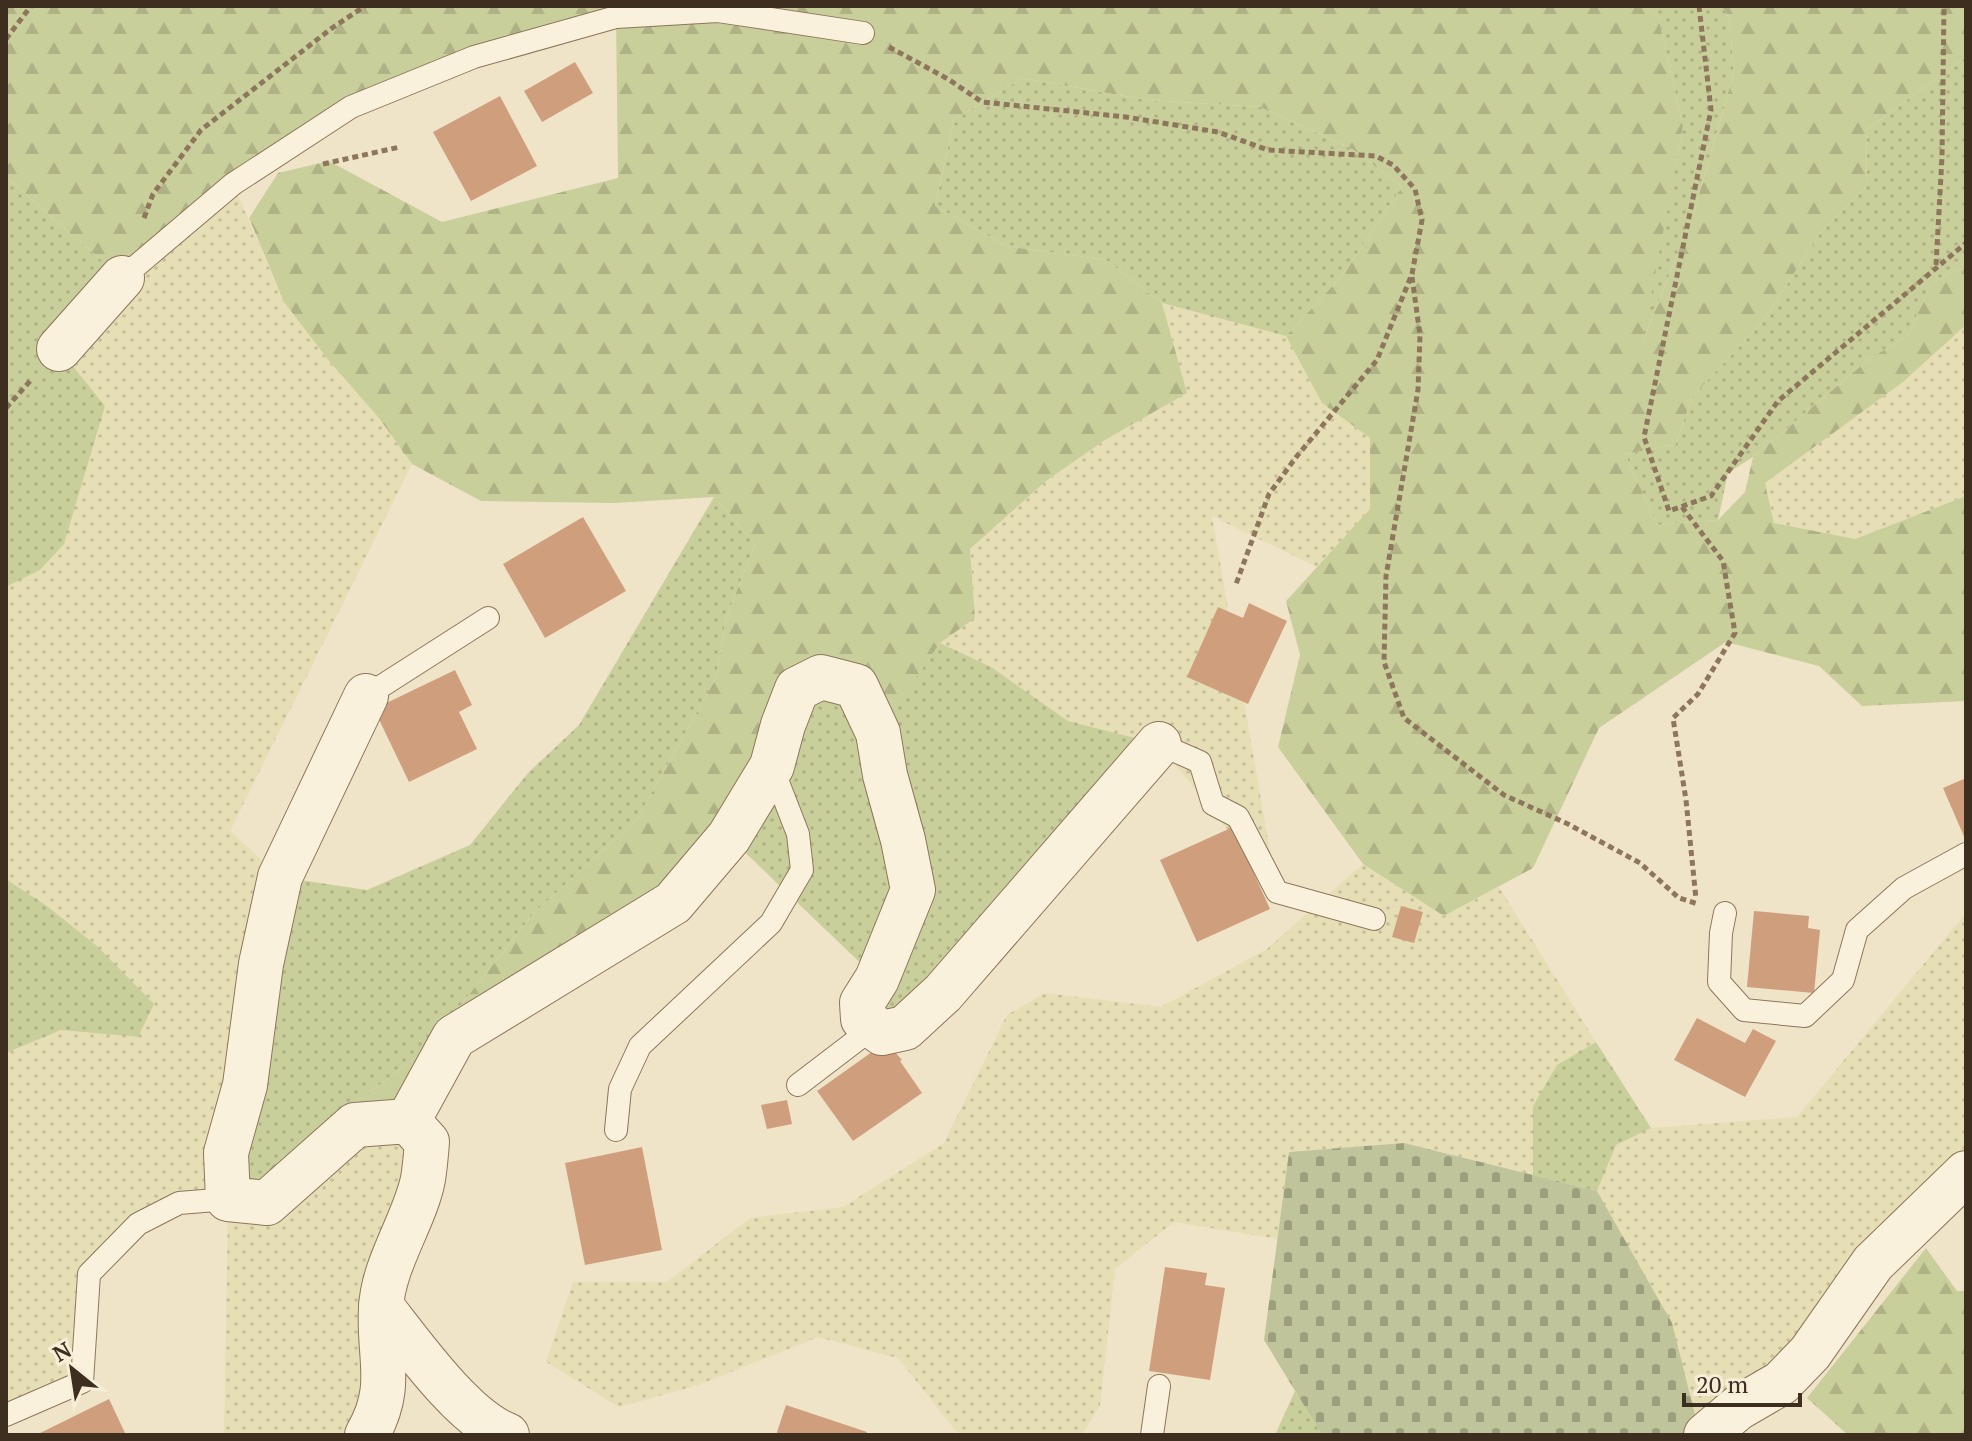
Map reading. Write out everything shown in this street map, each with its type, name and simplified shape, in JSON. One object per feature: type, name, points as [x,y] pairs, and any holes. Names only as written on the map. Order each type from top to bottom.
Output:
[{"type":"street","points":[[59,349],[122,278]]},
{"type":"street","points":[[408,1121],[454,1037],[673,903],[729,837],[772,766],[797,689],[821,677],[856,686],[878,733],[913,890],[877,979],[862,1003],[863,1019],[882,1033],[905,1028],[943,993],[1159,744]]},
{"type":"street","points":[[366,696],[280,877],[261,964],[245,1085],[226,1153],[228,1199],[267,1203],[355,1125],[408,1121]]},
{"type":"street","points":[[367,1435],[376,1419],[386,1379],[381,1306],[396,1250],[423,1181],[427,1142],[408,1121]]},
{"type":"street","points":[[1706,1435],[1738,1408],[1781,1383],[1810,1353],[1873,1263],[1966,1173]]},
{"type":"street","points":[[381,1306],[440,1379],[458,1416],[507,1435]]},
{"type":"lane","points":[[122,278],[233,184],[351,107],[474,57],[616,17],[704,11],[863,33]]},
{"type":"lane","points":[[366,696],[488,618]]},
{"type":"lane","points":[[1159,744],[1200,762],[1213,804],[1238,817],[1277,892],[1374,919]]},
{"type":"lane","points":[[616,1130],[620,1089],[640,1046],[771,923],[802,870],[798,834],[772,766]]},
{"type":"lane","points":[[1725,913],[1719,982],[1744,1010],[1805,1016],[1843,980],[1857,930],[1904,888],[1966,854]]},
{"type":"lane","points":[[798,1085],[874,1027]]},
{"type":"lane","points":[[6,1415],[82,1382],[89,1274],[138,1224],[179,1203],[228,1199]]},
{"type":"lane","points":[[1152,1435],[1159,1386]]},
{"type":"path","points":[[6,39],[31,6]]},
{"type":"path","points":[[122,278],[153,194],[201,130],[365,6]]},
{"type":"path","points":[[1699,6],[1711,110],[1644,437],[1669,511],[1711,496],[1778,401],[1966,243]]},
{"type":"path","points":[[1936,266],[1942,157],[1944,6]]},
{"type":"path","points":[[863,33],[948,79],[982,102],[1126,117],[1218,132],[1268,150],[1376,156],[1393,165],[1415,189],[1422,220],[1412,274],[1377,360],[1269,494],[1235,587]]},
{"type":"path","points":[[1412,274],[1420,335],[1418,390],[1386,576],[1384,662],[1404,718],[1504,795],[1568,824],[1640,863],[1679,898],[1725,913]]},
{"type":"path","points":[[1682,507],[1723,561],[1735,633],[1698,694],[1673,718],[1697,904]]},
{"type":"shaded area","points":[[233,184],[284,302],[329,361],[379,418],[412,464],[230,831],[280,877],[355,1125],[427,1142],[367,1435],[224,1435],[228,1200],[179,1203],[89,1274],[82,1382],[6,1415],[6,1053],[61,1030],[137,1037],[154,1004],[97,946],[47,906],[6,879],[6,587],[40,570],[59,349]]},
{"type":"shaded area","points":[[1162,303],[1286,336],[1322,403],[1370,438],[1370,509],[1317,567],[1212,516],[1277,892],[1159,744],[1068,721],[991,667],[940,643],[975,617],[970,549],[1046,481],[1105,440],[1187,393]]},
{"type":"shaded area","points":[[1966,325],[1966,496],[1855,539],[1774,523],[1765,482],[1903,382]]},
{"type":"shaded area","points":[[1363,864],[1444,916],[1499,887],[1596,1042],[1557,1065],[1533,1106],[1533,1175],[1404,1143],[1289,1152],[1278,1239],[1174,1222],[1115,1269],[1100,1406],[1082,1435],[963,1435],[955,1430],[898,1358],[818,1337],[698,1385],[619,1407],[546,1362],[573,1282],[667,1282],[750,1218],[843,1207],[944,1143],[1007,1015],[1045,993],[1161,1007],[1267,949]]},
{"type":"shaded area","points":[[1966,913],[1966,1173],[1700,1435],[1597,1191],[1616,1145],[1651,1128],[1797,1117]]},
{"type":"green space","points":[[6,6],[1644,6],[1658,16],[1683,126],[1642,344],[1694,212],[1734,72],[1729,18],[1722,6],[1966,6],[1966,57],[1866,130],[1867,186],[1820,233],[1764,320],[1693,396],[1675,445],[1625,454],[1657,525],[1718,520],[1745,492],[1753,457],[1868,360],[1908,335],[1931,283],[1966,266],[1966,325],[1903,382],[1765,483],[1774,523],[1855,539],[1966,496],[1966,701],[1862,706],[1819,666],[1726,642],[1599,728],[1533,868],[1444,916],[1363,864],[1278,747],[1300,655],[1286,601],[1370,509],[1370,438],[1322,403],[1286,336],[1341,277],[1402,187],[1354,150],[1260,107],[1147,100],[1022,78],[954,120],[935,206],[1006,246],[1106,260],[1162,303],[1187,393],[1105,440],[1046,481],[970,549],[975,618],[940,643],[878,733],[821,677],[729,837],[454,1037],[408,1121],[228,1199],[424,1051],[534,913],[637,819],[716,678],[726,619],[755,544],[714,497],[615,503],[481,501],[412,464],[379,418],[329,361],[284,302],[249,218],[278,173],[329,161],[442,222],[618,178],[616,17],[351,107],[122,278],[6,177]]},
{"type":"green space","points":[[1644,6],[1722,6],[1729,18],[1734,72],[1694,212],[1640,349],[1683,126],[1658,16]]},
{"type":"green space","points":[[1966,57],[1966,266],[1931,283],[1908,335],[1868,360],[1753,457],[1728,473],[1718,520],[1657,525],[1625,454],[1675,445],[1693,396],[1764,320],[1820,233],[1867,186],[1866,130]]},
{"type":"green space","points":[[1022,78],[1147,100],[1260,107],[1354,150],[1402,187],[1341,277],[1286,336],[1162,303],[1106,260],[1006,246],[935,206],[954,120]]},
{"type":"green space","points":[[6,177],[122,278],[59,349],[105,406],[64,544],[40,570],[6,587]]},
{"type":"green space","points":[[714,497],[755,544],[726,619],[716,678],[637,819],[534,913],[424,1051],[228,1199],[280,877],[367,890],[470,845],[528,773],[579,725]]},
{"type":"green space","points":[[940,643],[991,667],[1068,721],[1159,744],[882,1033],[876,978],[729,837],[821,677],[878,732]]},
{"type":"green space","points":[[6,879],[47,906],[97,946],[154,1004],[138,1037],[61,1030],[6,1053]]},
{"type":"green space","points":[[1596,1042],[1651,1128],[1616,1145],[1597,1191],[1533,1175],[1533,1106],[1557,1065]]},
{"type":"green space","points":[[1404,1143],[1597,1191],[1672,1323],[1700,1435],[1322,1435],[1264,1340],[1289,1152]]},
{"type":"green space","points":[[1926,1248],[1957,1291],[1966,1291],[1966,1435],[1848,1435],[1807,1398]]},
{"type":"green space","points":[[1295,1391],[1322,1435],[1275,1435]]},
{"type":"building","points":[[575,62],[593,93],[542,122],[524,91]]},
{"type":"building","points":[[500,96],[537,166],[471,201],[433,132]]},
{"type":"building","points":[[583,517],[626,591],[545,638],[503,564]]},
{"type":"building","points":[[1249,603],[1287,621],[1248,704],[1187,677],[1218,607],[1243,618]]},
{"type":"building","points":[[455,670],[472,705],[459,712],[477,749],[409,782],[374,709]]},
{"type":"building","points":[[1966,778],[1966,841],[1943,788]]},
{"type":"building","points":[[1233,827],[1270,909],[1197,942],[1160,860]]},
{"type":"building","points":[[1401,906],[1423,912],[1414,943],[1392,937]]},
{"type":"building","points":[[1754,911],[1809,916],[1808,928],[1820,930],[1814,993],[1747,987]]},
{"type":"building","points":[[1697,1018],[1745,1043],[1753,1029],[1776,1041],[1745,1097],[1674,1060]]},
{"type":"building","points":[[886,1042],[902,1060],[922,1093],[853,1141],[817,1091]]},
{"type":"building","points":[[787,1100],[792,1124],[767,1129],[761,1105]]},
{"type":"building","points":[[642,1147],[662,1250],[585,1265],[565,1163]]},
{"type":"building","points":[[1165,1267],[1207,1273],[1205,1285],[1225,1288],[1210,1380],[1149,1371]]},
{"type":"building","points":[[109,1399],[126,1435],[36,1435]]},
{"type":"building","points":[[786,1405],[867,1432],[866,1435],[776,1435]]}]
